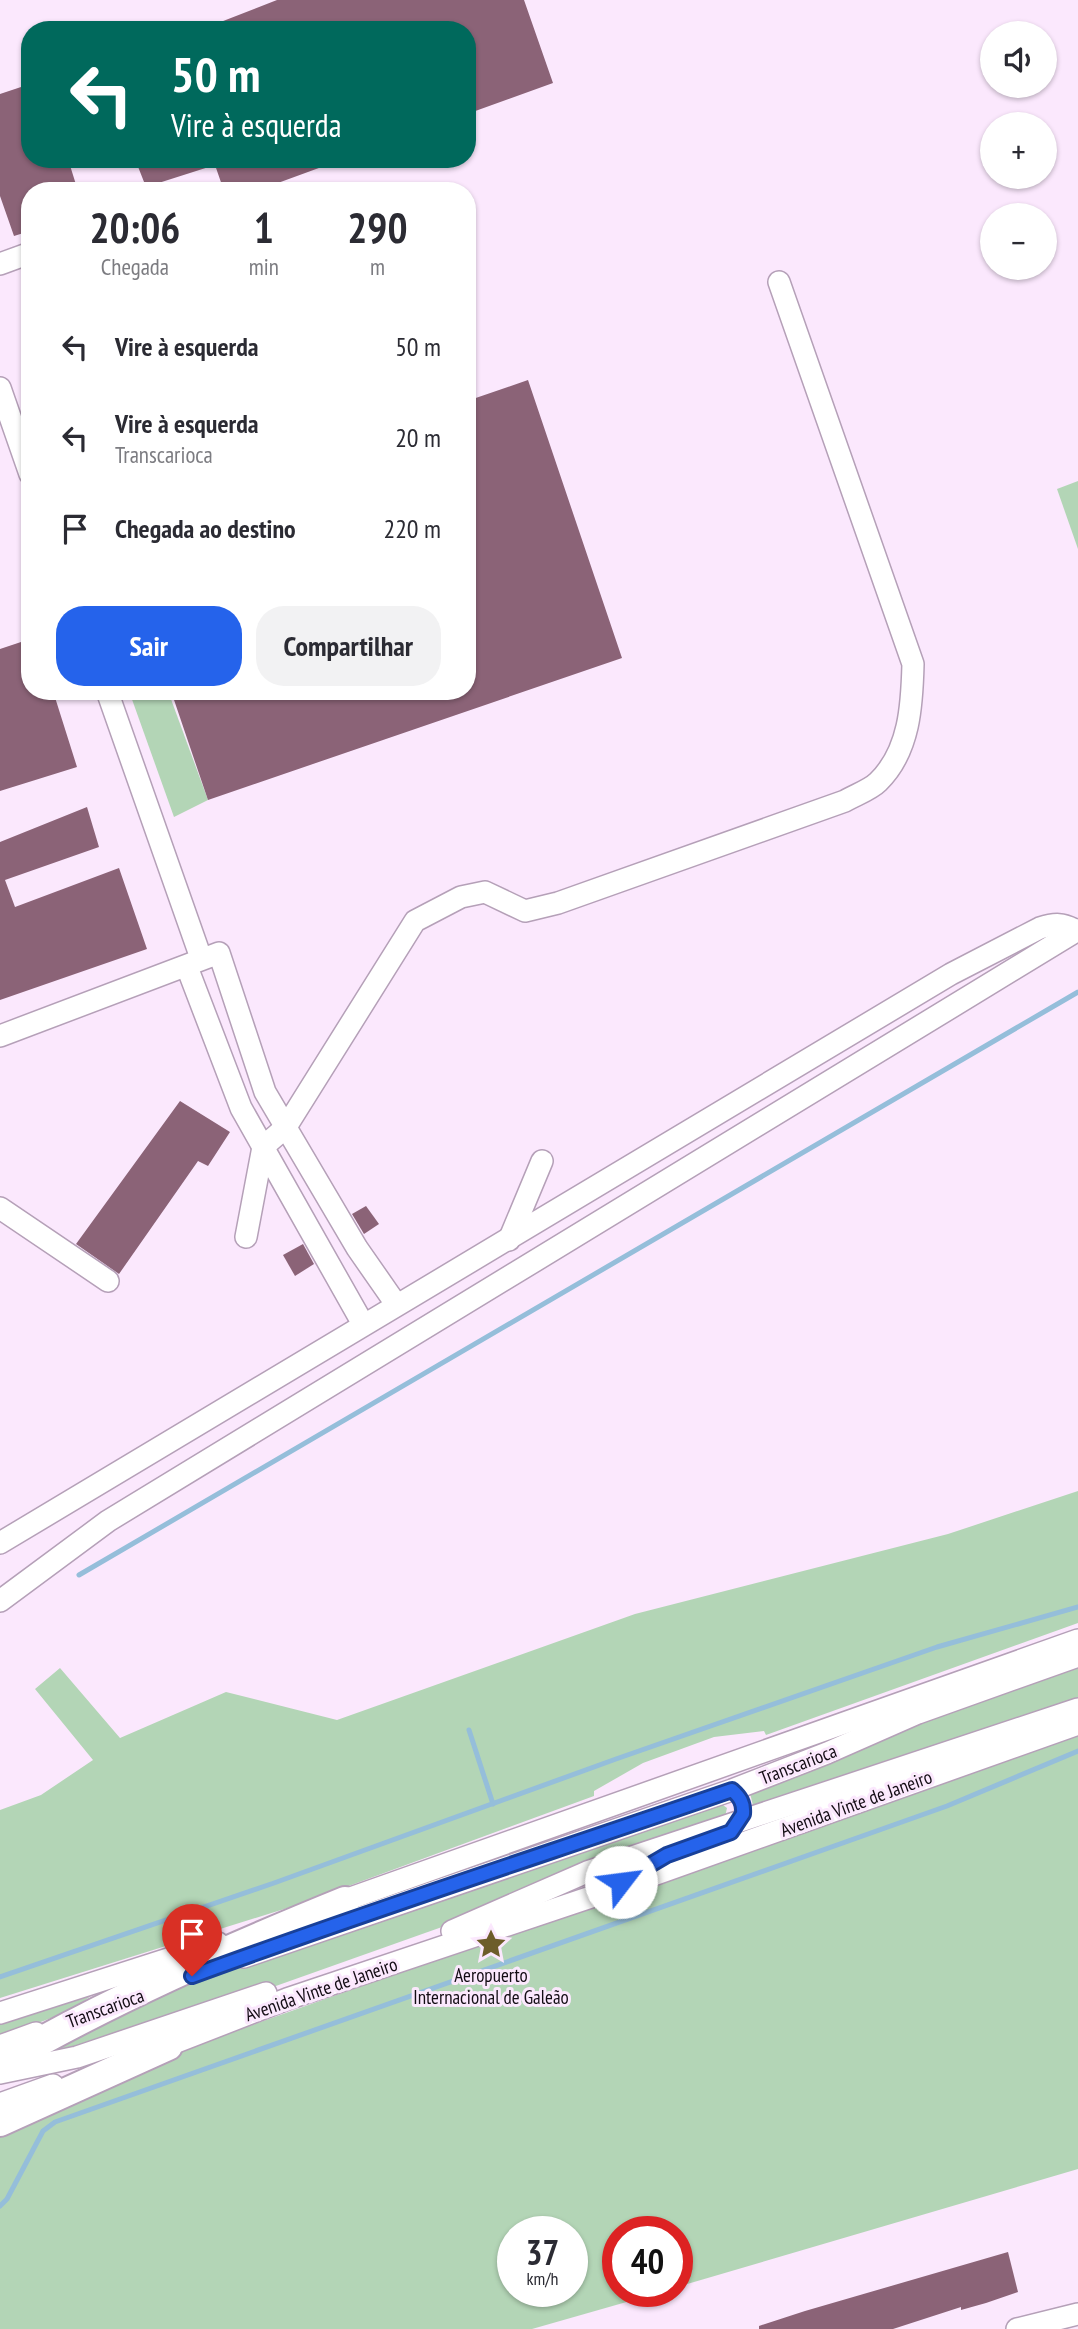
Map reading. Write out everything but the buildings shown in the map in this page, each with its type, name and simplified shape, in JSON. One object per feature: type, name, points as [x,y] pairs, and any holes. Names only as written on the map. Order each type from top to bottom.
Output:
[{"type":"main road","points":[[0,2064],[98,2010],[213,1955],[345,1901]]},
{"type":"main road","points":[[0,2122],[168,2046]]},
{"type":"street","points":[[0,264],[21,256]]},
{"type":"street","points":[[246,1237],[262,1147],[286,1127],[415,921],[461,897],[485,892],[525,911],[571,898],[845,801],[878,782],[900,750],[912,712],[913,664],[779,282]]},
{"type":"street","points":[[0,388],[21,444]]},
{"type":"street","points":[[110,700],[202,959],[241,1108],[363,1324]]},
{"type":"street","points":[[0,1544],[396,1304],[509,1240],[951,974],[1016,938],[1056,923],[1065,924],[1078,931]]},
{"type":"street","points":[[0,1601],[108,1521],[1078,931]]},
{"type":"street","points":[[202,959],[265,1092],[367,1262],[396,1304]]},
{"type":"street","points":[[0,1036],[202,959]]},
{"type":"street","points":[[509,1240],[542,1161]]},
{"type":"street","points":[[299,1212],[327,1196]]},
{"type":"street","points":[[0,1208],[108,1281]]},
{"type":"street","points":[[338,1280],[367,1262]]},
{"type":"street","points":[[0,2013],[345,1901],[1078,1640]]},
{"type":"street","name":"Transcarioca","points":[[0,2046],[349,1919],[484,1876],[732,1790],[827,1753],[918,1713],[1078,1656]]},
{"type":"street","name":"Transcarioca","points":[[0,2073],[101,2049],[460,1928],[587,1872],[741,1818],[1017,1731],[1078,1709]]},
{"type":"street","name":"Avenida Vinte de Janeiro","points":[[0,2104],[168,2046],[287,1999],[597,1895],[1078,1724]]},
{"type":"street","points":[[570,1819],[657,1804],[712,1787],[732,1790],[742,1801],[741,1818],[731,1832],[667,1855],[597,1895]]},
{"type":"street","points":[[1017,2329],[1078,2314]]},
{"type":"green space","points":[[1078,481],[1078,549],[1057,489]]},
{"type":"green space","points":[[132,700],[171,700],[208,800],[174,817]]},
{"type":"green space","points":[[1078,1491],[1078,1623],[766,1735],[764,1731],[714,1737],[643,1763],[594,1791],[594,1796],[297,1905],[0,1998],[0,1810],[41,1795],[93,1760],[35,1689],[60,1668],[120,1738],[226,1692],[337,1720],[635,1614],[948,1534]]},
{"type":"green space","points":[[1078,1660],[1078,1703],[754,1810],[750,1793],[816,1763]]},
{"type":"green space","points":[[1078,1732],[1078,2169],[693,2282],[693,2216],[602,2216],[602,2307],[609,2307],[532,2329],[0,2329],[0,2126],[193,2046]]},
{"type":"green space","points":[[716,1800],[727,1808],[725,1817],[456,1922],[141,2032],[18,2062],[134,1999]]},
{"type":"green space","points":[[94,1993],[62,2014],[0,2036],[0,2018]]},
{"type":"waterway","points":[[79,1575],[1078,992]]},
{"type":"waterway","points":[[0,1977],[274,1883],[616,1759],[937,1647],[1078,1607]]},
{"type":"waterway","points":[[469,1730],[493,1804]]},
{"type":"waterway","points":[[0,2206],[7,2199],[43,2131],[55,2122],[947,1806],[1078,1751]]},
{"type":"place","name":"Aeropuerto Internacional de Galeão","points":[[491,1944]]},
{"type":"route","points":[[192,1976],[349,1919],[484,1876],[732,1790],[742,1801],[743,1814],[731,1832],[667,1855],[621,1882]]}]
